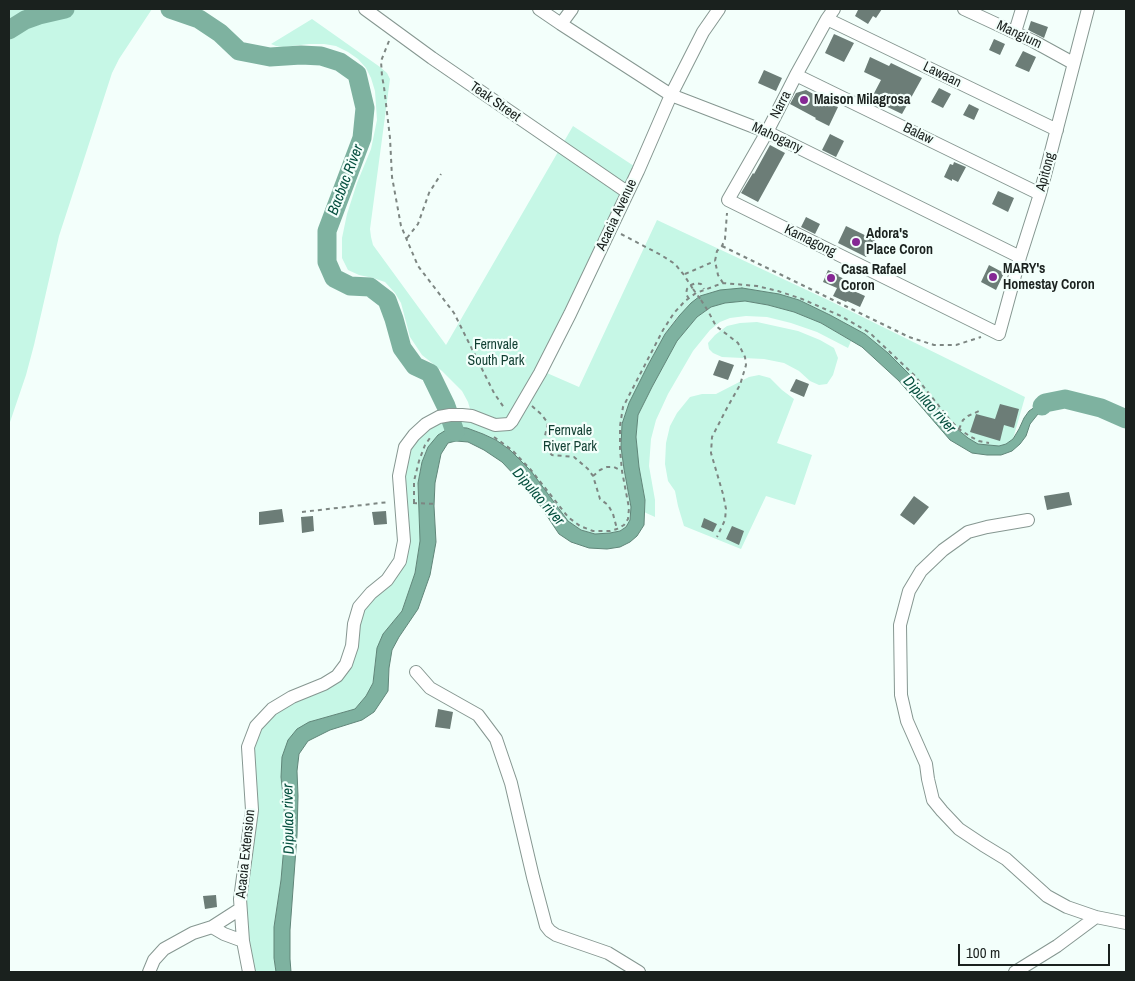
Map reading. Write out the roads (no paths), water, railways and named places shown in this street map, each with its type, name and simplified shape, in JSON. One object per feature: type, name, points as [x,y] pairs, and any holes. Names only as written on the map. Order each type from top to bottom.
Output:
[{"type":"street","name":"Teak Street","points":[[365,9],[432,58],[627,192]]},
{"type":"street","name":"Mahogany","points":[[539,9],[670,95],[767,132],[1020,257]]},
{"type":"street","points":[[561,24],[572,9]]},
{"type":"street","name":"Acacia Avenue","points":[[514,419],[570,314],[670,95],[703,32],[719,9]]},
{"type":"street","name":"Mangium","points":[[964,9],[1015,32],[1073,63]]},
{"type":"street","points":[[1015,32],[1022,9]]},
{"type":"street","name":"Apitong","points":[[995,332],[1040,194],[1088,9]]},
{"type":"street","name":"Narra","points":[[728,200],[830,14]]},
{"type":"street","name":"Lawaan","points":[[830,14],[1057,130]]},
{"type":"street","name":"Balaw","points":[[796,75],[1040,194]]},
{"type":"street","name":"Kamagong","points":[[728,200],[995,332]]},
{"type":"street","name":"Acacia Extension","points":[[249,972],[243,941],[240,899],[252,810],[248,747],[256,726],[272,710],[292,697],[324,684],[337,676],[346,664],[352,646],[354,624],[359,608],[371,593],[387,580],[400,561],[404,541],[399,476],[405,447],[414,435],[426,424],[439,417],[450,415],[472,416],[495,425],[509,424],[514,419]]},
{"type":"street","points":[[1028,520],[968,532],[943,550],[921,571],[909,591],[900,625],[901,695],[907,720],[926,764],[933,800],[942,812],[959,828],[983,846],[1006,859],[1047,896],[1067,907],[1126,924]]},
{"type":"street","points":[[416,672],[430,688],[478,715],[496,739],[511,783],[546,926],[556,935],[608,953],[639,972]]},
{"type":"street","points":[[149,972],[154,960],[164,949],[193,933],[212,928],[240,909]]},
{"type":"street","points":[[1015,972],[1057,946],[1096,916]]},
{"type":"street","points":[[212,928],[243,941]]},
{"type":"water","points":[[742,288],[779,294],[799,300],[865,334],[909,374],[950,423],[978,444],[999,446],[1006,444],[1013,439],[1029,411],[1047,399],[1065,399],[1038,414],[1030,424],[1026,436],[1012,451],[1001,455],[972,453],[950,440],[899,381],[862,347],[821,323],[794,312],[745,301],[725,303],[711,307],[697,317],[677,341],[652,387],[638,415],[636,437],[645,500],[644,525],[637,536],[620,547],[607,549],[589,548],[571,542],[559,534],[541,507],[502,462],[468,442],[456,441],[448,443],[441,454],[435,483],[436,542],[430,575],[418,609],[392,650],[388,691],[374,712],[362,720],[330,730],[308,741],[299,754],[297,771],[297,835],[290,930],[291,972],[276,972],[274,927],[285,834],[281,777],[282,757],[288,740],[297,729],[309,722],[355,709],[366,696],[373,683],[377,648],[383,634],[402,611],[415,573],[420,541],[418,483],[422,462],[428,447],[438,435],[453,427],[467,428],[483,434],[510,450],[531,471],[568,521],[581,530],[595,534],[620,531],[626,527],[630,520],[631,507],[621,447],[622,424],[629,403],[648,365],[665,334],[691,303],[700,296],[720,290]]},
{"type":"waterway","name":"Bacbac River","points":[[9,30],[25,20],[65,9]]},
{"type":"waterway","name":"Bacbac River","points":[[170,9],[199,19],[220,33],[239,51],[270,57],[321,56],[340,62],[357,74],[365,108],[362,138],[327,231],[327,262],[334,278],[350,286],[370,287],[387,300],[402,348],[415,366],[430,373],[446,406],[455,432]]},
{"type":"waterway","name":"Dipulao river","points":[[1042,406],[1045,403],[1065,399],[1101,408],[1126,419]]},
{"type":"place","name":"Maison Milagrosa","points":[[804,100]]},
{"type":"place","name":"Adora's Place Coron","points":[[856,242]]},
{"type":"place","name":"MARY's Homestay Coron","points":[[993,277]]},
{"type":"place","name":"Casa Rafael Coron","points":[[831,278]]},
{"type":"park label","name":"Fernvale South Park","points":[[496,354]]},
{"type":"park label","name":"Fernvale River Park","points":[[570,440]]}]
